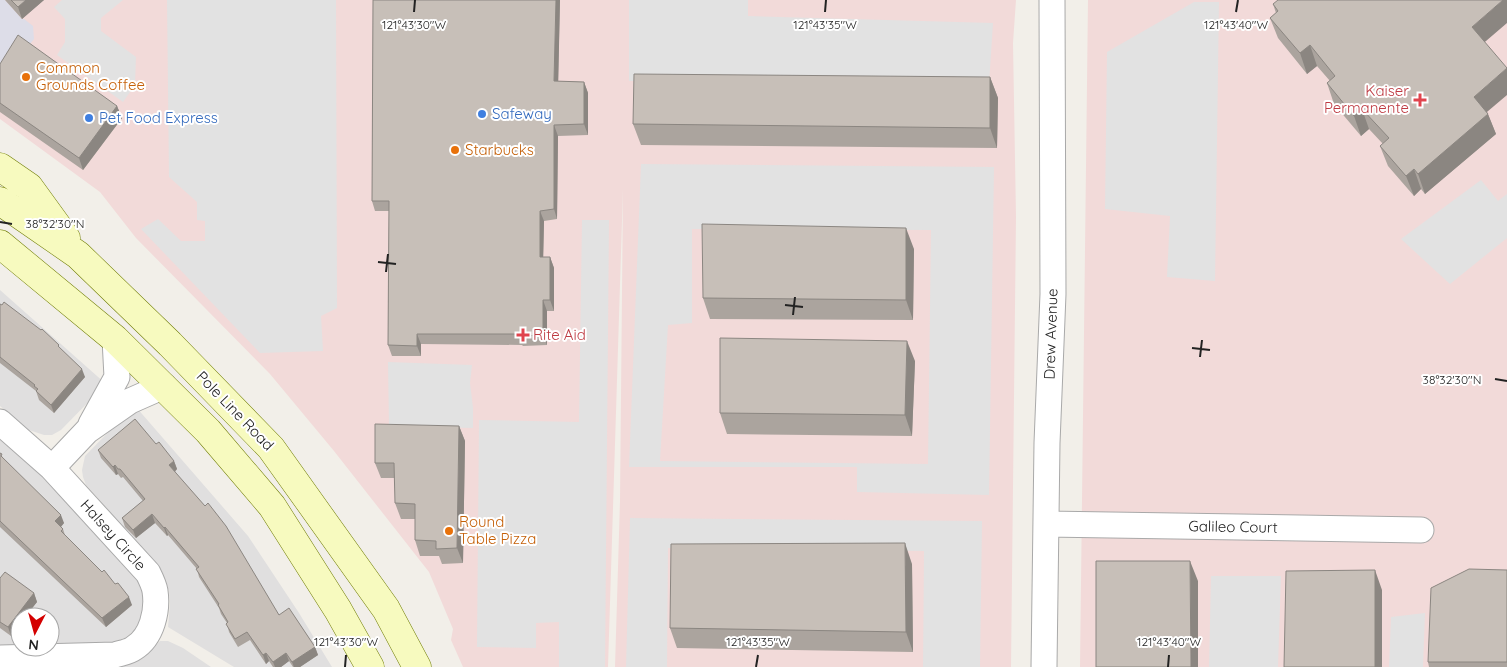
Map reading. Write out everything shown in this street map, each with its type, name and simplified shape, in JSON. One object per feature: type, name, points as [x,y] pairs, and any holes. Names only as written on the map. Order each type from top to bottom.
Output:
[{"type":"main road","points":[[0,167],[29,187],[78,255]]},
{"type":"main road","name":"Pole Line Road","points":[[0,201],[78,255],[170,344],[272,448],[386,609],[417,667]]},
{"type":"main road","points":[[0,244],[115,339],[208,432],[272,506],[338,610],[370,667]]},
{"type":"street","name":"Drew Avenue","points":[[1044,667],[1053,294],[1052,0]]},
{"type":"street","points":[[87,431],[117,377],[115,339]]},
{"type":"street","points":[[52,468],[87,431],[130,401],[164,386]]},
{"type":"street","name":"Halsey Circle","points":[[0,422],[52,468],[148,573],[155,591],[155,607],[151,627],[145,638],[134,649],[116,655],[0,658]]},
{"type":"street","name":"Galileo Court","points":[[1046,524],[1421,530]]},
{"type":"shaded area","points":[[0,0],[1016,0],[1013,43],[1016,217],[1011,667],[615,667],[620,501],[623,189],[608,667],[463,667],[451,640],[453,629],[429,572],[334,451],[270,374],[136,238],[100,192],[0,119]]},
{"type":"shaded area","points":[[0,0],[5,0],[22,19],[33,26],[34,39],[0,74]]},
{"type":"shaded area","points":[[62,0],[123,0],[101,18],[101,31],[136,57],[135,85],[123,102],[57,55],[65,42],[65,19],[54,7]]},
{"type":"shaded area","points":[[167,0],[336,0],[337,308],[321,316],[323,351],[260,353],[141,229],[158,219],[181,241],[205,241],[205,221],[197,220],[197,202],[169,177]]},
{"type":"shaded area","points":[[629,0],[748,0],[748,16],[993,23],[989,84],[629,81]]},
{"type":"shaded area","points":[[1088,0],[1507,0],[1507,667],[1080,667]]},
{"type":"shaded area","points":[[1194,2],[1219,2],[1215,281],[1167,277],[1170,216],[1105,209],[1107,52]]},
{"type":"shaded area","points":[[641,164],[994,167],[989,495],[857,492],[857,467],[629,467]],"holes":[[[692,229],[931,230],[928,464],[660,461],[668,325],[692,323]]]},
{"type":"shaded area","points":[[1481,180],[1498,201],[1507,194],[1507,238],[1450,284],[1401,239]]},
{"type":"shaded area","points":[[582,220],[609,220],[605,667],[559,667],[559,622],[536,623],[536,648],[477,647],[479,420],[579,422]]},
{"type":"shaded area","points":[[0,290],[106,384],[61,430],[52,435],[44,435],[29,430],[0,406]]},
{"type":"shaded area","points":[[388,362],[472,365],[470,383],[473,428],[389,426]]},
{"type":"shaded area","points":[[136,407],[248,536],[332,667],[234,667],[168,627],[170,603],[169,591],[164,578],[128,532],[86,485],[83,477],[82,470],[85,456],[130,410]]},
{"type":"shaded area","points":[[0,435],[42,474],[137,579],[144,596],[144,608],[142,619],[137,628],[125,638],[111,643],[60,646],[60,607],[10,607],[10,648],[0,648]]},
{"type":"shaded area","points":[[630,518],[982,521],[980,667],[923,667],[924,551],[668,548],[667,667],[626,667]]},
{"type":"shaded area","points":[[1211,576],[1281,576],[1278,667],[1209,667]]},
{"type":"shaded area","points":[[1425,613],[1423,667],[1389,667],[1391,617]]},
{"type":"shaded area","points":[[160,641],[168,641],[183,648],[211,667],[121,667],[144,657]]},
{"type":"building","points":[[11,0],[26,0],[18,7]]},
{"type":"building","name":"Safeway","points":[[373,0],[556,0],[554,81],[584,82],[584,124],[554,125],[554,209],[540,211],[540,257],[550,257],[550,300],[543,300],[543,335],[417,334],[417,346],[388,345],[389,201],[372,201]]},
{"type":"building","name":"Kaiser Permanente","points":[[1278,0],[1503,0],[1472,27],[1507,68],[1474,97],[1488,114],[1418,174],[1414,169],[1406,176],[1380,146],[1389,138],[1362,109],[1354,116],[1327,83],[1335,76],[1310,45],[1300,53],[1270,18],[1278,11],[1273,4]]},
{"type":"building","points":[[18,35],[117,106],[79,158],[0,103],[0,64]]},
{"type":"building","points":[[634,74],[990,77],[990,128],[633,124]]},
{"type":"building","points":[[702,224],[906,228],[906,300],[703,298]]},
{"type":"building","points":[[4,302],[42,329],[82,369],[51,405],[36,391],[38,389],[35,385],[0,357],[0,304],[2,305]]},
{"type":"building","points":[[720,338],[907,341],[905,415],[720,413]]},
{"type":"building","points":[[135,419],[156,444],[159,442],[174,461],[169,465],[205,506],[208,503],[226,526],[279,615],[289,608],[315,647],[292,662],[286,653],[273,662],[266,653],[263,655],[247,632],[235,639],[226,624],[228,622],[219,604],[196,569],[199,567],[165,527],[152,514],[133,530],[122,518],[145,499],[120,469],[115,465],[113,467],[98,450]]},
{"type":"building","points":[[375,424],[459,426],[457,548],[436,549],[436,541],[415,540],[415,504],[395,503],[394,463],[375,463]]},
{"type":"building","points":[[0,453],[61,515],[55,521],[63,529],[61,531],[102,572],[104,570],[115,584],[118,583],[129,597],[102,618],[0,521]]},
{"type":"building","points":[[905,543],[906,632],[670,628],[671,544]]},
{"type":"building","points":[[1096,561],[1190,561],[1191,667],[1096,667]]},
{"type":"building","points":[[1469,569],[1507,570],[1507,662],[1428,662],[1431,588]]},
{"type":"building","points":[[1375,570],[1375,667],[1284,667],[1286,571]]},
{"type":"building","points":[[5,572],[34,593],[23,607],[10,607],[10,624],[8,627],[0,622],[0,578]]},
{"type":"place","name":"Common Grounds Coffee","points":[[26,77]]},
{"type":"place","name":"Kaiser Permanente","points":[[1420,100]]},
{"type":"place","name":"Safeway","points":[[482,114]]},
{"type":"place","name":"Pet Food Express","points":[[89,118]]},
{"type":"place","name":"Starbucks","points":[[455,150]]},
{"type":"place","name":"Rite Aid","points":[[523,335]]},
{"type":"place","name":"Round Table Pizza","points":[[449,531]]}]
